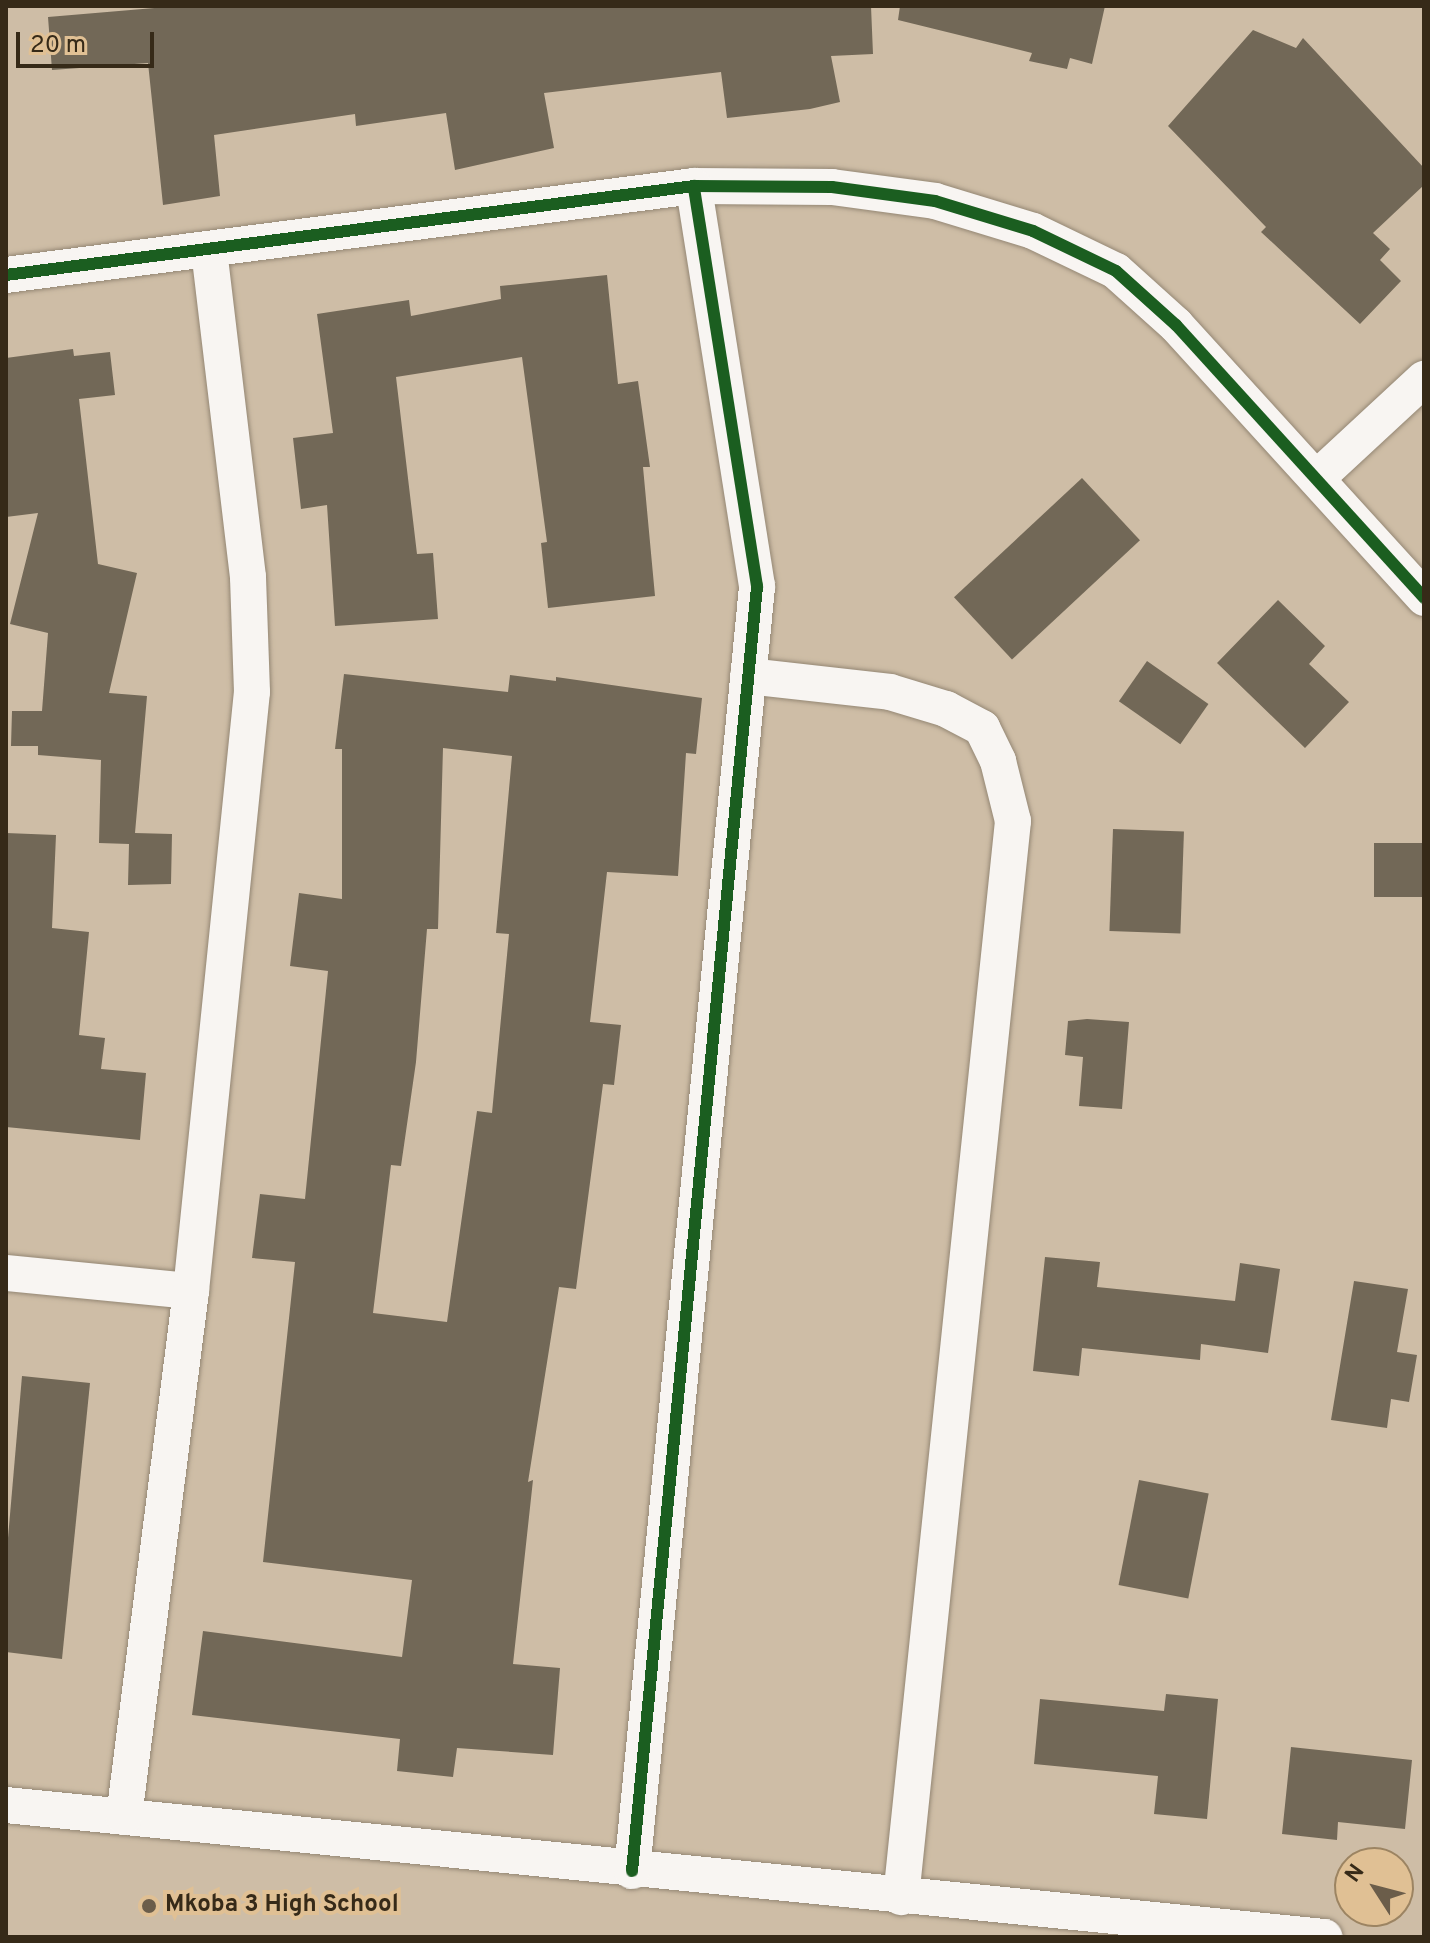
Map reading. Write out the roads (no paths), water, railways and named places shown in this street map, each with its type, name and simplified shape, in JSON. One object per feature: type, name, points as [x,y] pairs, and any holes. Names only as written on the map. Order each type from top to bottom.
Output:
[{"type":"street","points":[[632,1871],[757,586],[694,186]]},
{"type":"street","points":[[6,275],[694,186],[832,187],[935,201],[1033,231],[1116,271],[1176,325],[1424,598]]},
{"type":"street","points":[[124,1817],[191,1291],[252,692],[248,577],[209,251]]},
{"type":"street","points":[[1317,478],[1424,379]]},
{"type":"street","points":[[748,676],[890,692],[946,709],[982,728],[998,761],[1013,821],[901,1897]]},
{"type":"street","points":[[6,1273],[191,1291]]},
{"type":"street","points":[[6,1805],[632,1871],[1324,1937]]},
{"type":"place","name":"Mkoba 3 High School","points":[[149,1906]]}]
